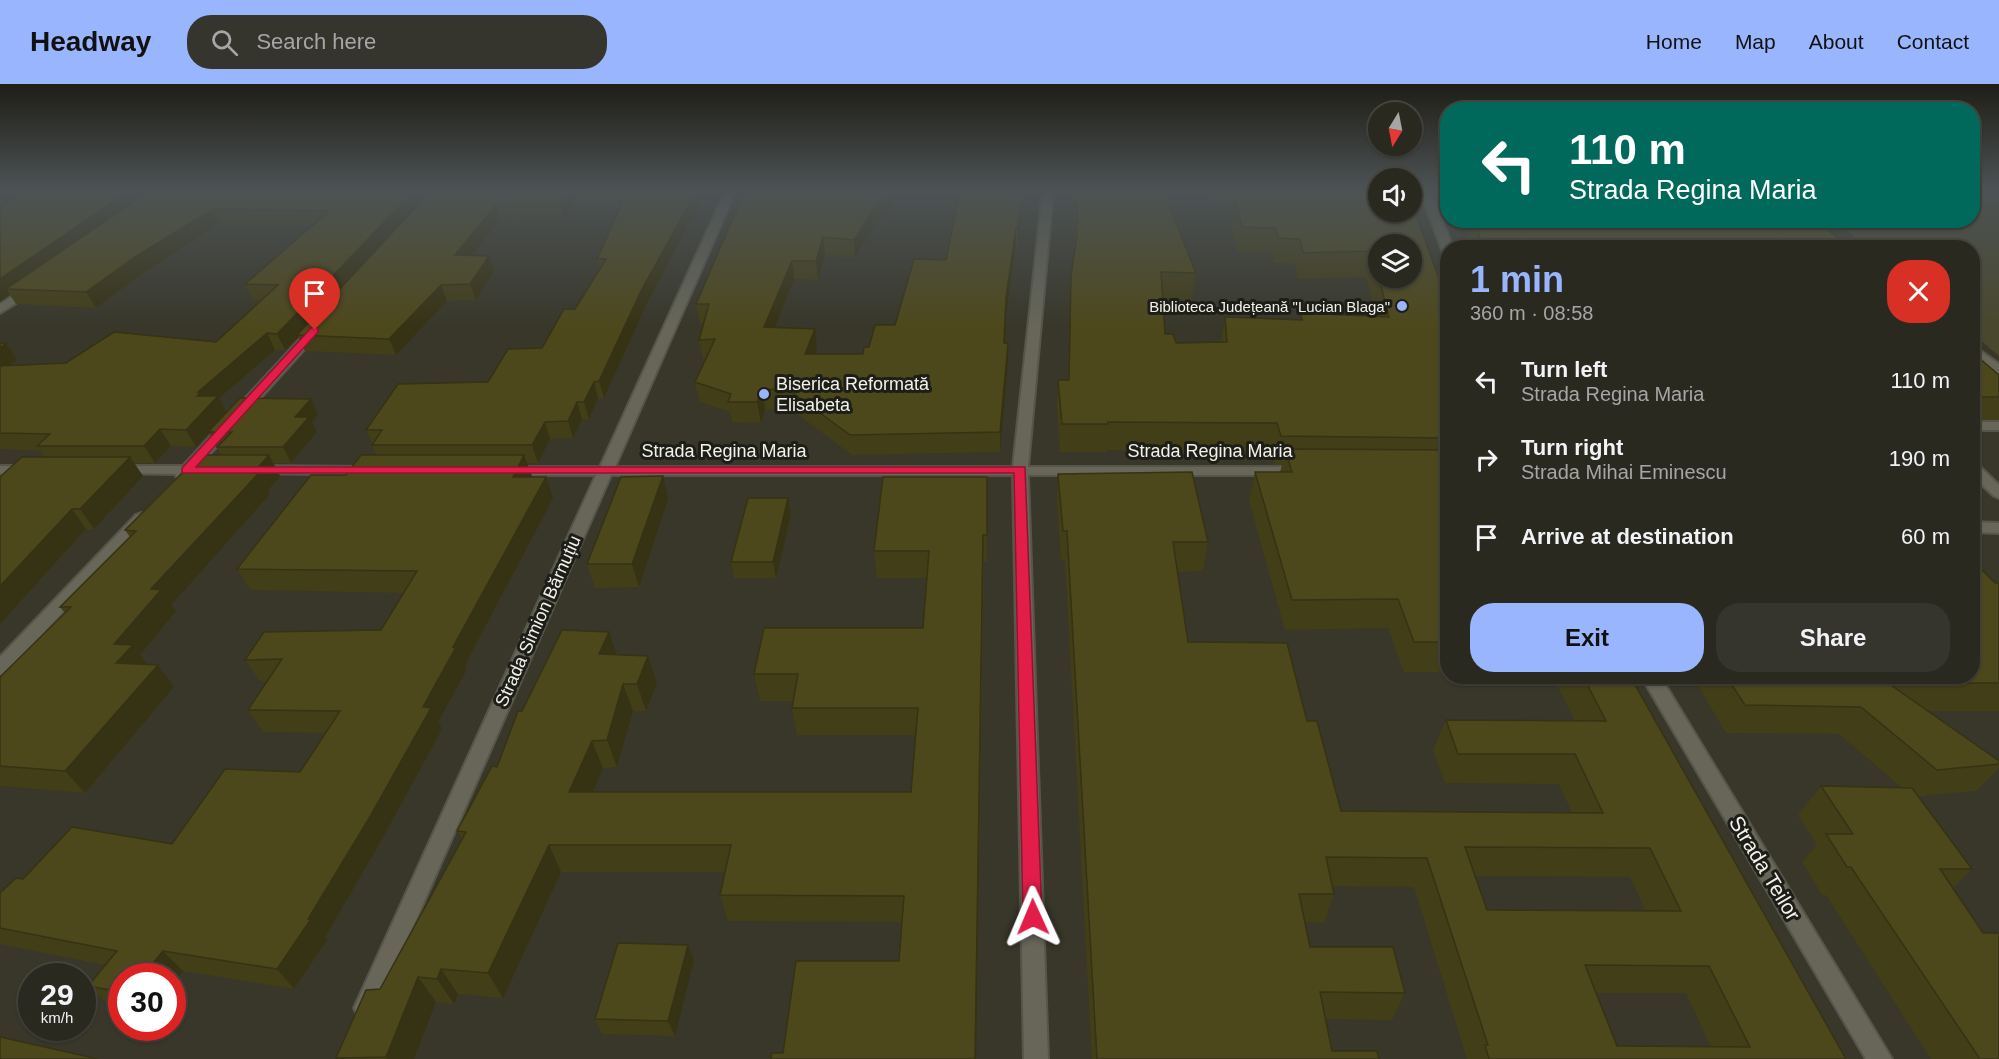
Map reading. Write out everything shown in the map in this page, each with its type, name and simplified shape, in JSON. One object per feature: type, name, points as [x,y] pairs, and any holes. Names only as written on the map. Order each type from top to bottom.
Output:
[{"type":"street","name":"Strada Simion Bărnuțiu","points":[[356,1030],[711,236]]},
{"type":"street","points":[[1036,1059],[1020,469],[1043,236]]},
{"type":"street","points":[[0,309],[39,283]]},
{"type":"street","points":[[170,488],[331,313]]},
{"type":"street","points":[[1980,356],[1999,371]]},
{"type":"street","points":[[1980,428],[1999,426]]},
{"type":"street","name":"Strada Regina Maria","points":[[498,471],[1020,469],[1317,471]]},
{"type":"street","points":[[0,470],[46,470]]},
{"type":"street","points":[[105,470],[222,470]]},
{"type":"street","points":[[246,470],[390,471]]},
{"type":"street","points":[[0,668],[154,505]]},
{"type":"street","points":[[1980,527],[1999,528]]},
{"type":"street","name":"Strada Teilor","points":[[1655,684],[1880,1059]]},
{"type":"shaded area","points":[[1853,236],[1999,236],[1999,356],[1980,340],[1980,240],[1858,240]]},
{"type":"building","points":[[0,236],[64,236],[0,279]]},
{"type":"building","points":[[84,236],[170,236],[86,292],[6,289]]},
{"type":"building","points":[[301,236],[371,236],[277,334],[267,333],[198,392],[201,392],[197,396],[218,396],[186,430],[160,429],[144,446],[37,446],[50,434],[0,433],[0,366],[66,363],[114,332],[216,342],[278,285],[245,284]]},
{"type":"building","points":[[390,236],[471,236],[455,255],[489,256],[470,284],[441,285],[389,339],[297,335]]},
{"type":"building","points":[[608,236],[672,236],[642,289],[599,381],[594,382],[584,402],[577,402],[568,421],[545,422],[532,445],[372,445],[382,430],[366,430],[398,384],[488,382],[508,349],[542,348],[564,309],[575,309],[606,259],[597,259]]},
{"type":"building","points":[[725,236],[857,236],[854,240],[823,237],[816,261],[792,261],[764,327],[815,329],[805,354],[863,354],[864,347],[869,347],[875,325],[895,325],[914,259],[946,260],[951,236],[1015,236],[1006,297],[1004,343],[1008,343],[1000,432],[850,435],[789,390],[762,389],[757,402],[728,402],[731,394],[695,382],[715,339],[699,340],[709,304],[696,304]]},
{"type":"building","points":[[1077,236],[1181,236],[1196,273],[1161,272],[1165,334],[1173,334],[1176,343],[1227,342],[1225,317],[1302,320],[1301,313],[1389,317],[1382,288],[1422,288],[1423,236],[1440,281],[1440,438],[1281,436],[1277,423],[1062,424],[1058,380],[1069,380],[1071,276]]},
{"type":"building","points":[[1278,236],[1368,236],[1368,251],[1303,253],[1300,239],[1278,238]]},
{"type":"building","points":[[1479,236],[1835,236],[1840,240],[1480,240]]},
{"type":"building","points":[[1980,359],[1999,375],[1999,397],[1980,397]]},
{"type":"building","points":[[240,398],[311,399],[295,417],[309,417],[283,447],[217,447],[232,432],[208,432]]},
{"type":"building","points":[[1285,449],[1440,450],[1440,642],[1414,642],[1398,599],[1292,600],[1255,472],[1292,472]]},
{"type":"building","points":[[200,455],[269,455],[253,473],[259,473],[151,589],[161,590],[114,644],[133,645],[116,663],[158,665],[65,771],[0,766],[0,677],[71,607],[60,607],[136,531],[125,530]]},
{"type":"building","points":[[361,455],[524,455],[513,477],[546,477],[453,647],[456,647],[423,707],[431,708],[368,820],[308,919],[311,919],[277,969],[163,951],[153,963],[108,963],[108,990],[96,987],[96,976],[117,951],[0,928],[0,893],[16,878],[23,879],[72,827],[172,844],[225,769],[300,772],[340,711],[248,710],[282,659],[245,660],[264,632],[381,630],[417,571],[237,569],[311,475],[346,475]]},
{"type":"building","points":[[22,457],[130,457],[80,509],[72,509],[0,586],[0,477]]},
{"type":"building","points":[[1192,472],[1208,542],[1173,542],[1188,642],[1287,643],[1307,721],[1317,721],[1341,811],[1603,813],[1575,754],[1458,754],[1446,720],[1606,721],[1587,684],[1635,684],[1846,1059],[1489,1059],[1485,1045],[1488,1045],[1427,858],[1326,857],[1334,894],[1299,894],[1310,947],[1393,947],[1405,993],[1320,992],[1332,1051],[1377,1051],[1379,1059],[1097,1059],[1067,531],[1063,531],[1058,474]],"holes":[[[1465,847],[1650,848],[1681,911],[1487,910]],[[1585,965],[1709,966],[1750,1047],[1617,1046]]]},
{"type":"building","points":[[663,476],[632,564],[587,564],[621,477]]},
{"type":"building","points":[[883,477],[987,477],[987,535],[983,535],[975,1059],[771,1059],[772,1053],[783,1053],[796,961],[899,961],[904,896],[720,895],[731,845],[549,845],[488,973],[441,969],[437,979],[418,977],[386,1057],[336,1058],[366,990],[380,989],[466,832],[457,831],[492,766],[497,767],[518,711],[522,711],[562,630],[609,632],[599,654],[648,656],[637,684],[623,684],[607,740],[592,741],[569,792],[911,792],[918,708],[792,708],[798,674],[754,674],[764,628],[923,628],[929,551],[874,551]]},
{"type":"building","points":[[748,498],[788,498],[773,562],[731,562]]},
{"type":"building","points":[[1980,568],[1995,583],[1999,583],[1999,683],[1980,683]]},
{"type":"building","points":[[1731,684],[1889,684],[1999,761],[1999,764],[1937,770],[1861,707],[1745,705]]},
{"type":"building","points":[[1821,786],[1912,788],[1972,869],[1940,869],[1983,933],[1999,933],[1999,1059],[1980,1059],[1851,867],[1847,867],[1826,834],[1853,834]]},
{"type":"building","points":[[618,943],[688,945],[668,1021],[595,1019]]},
{"type":"building","points":[[0,1037],[98,1059],[0,1059]]},
{"type":"place","name":"Biblioteca Județeană \"Lucian Blaga\"","points":[[1402,306]]},
{"type":"place","name":"Biserica Reformată Elisabeta","points":[[764,394]]},
{"type":"route","points":[[315,330],[186,470],[1020,469],[1033,917]]}]
